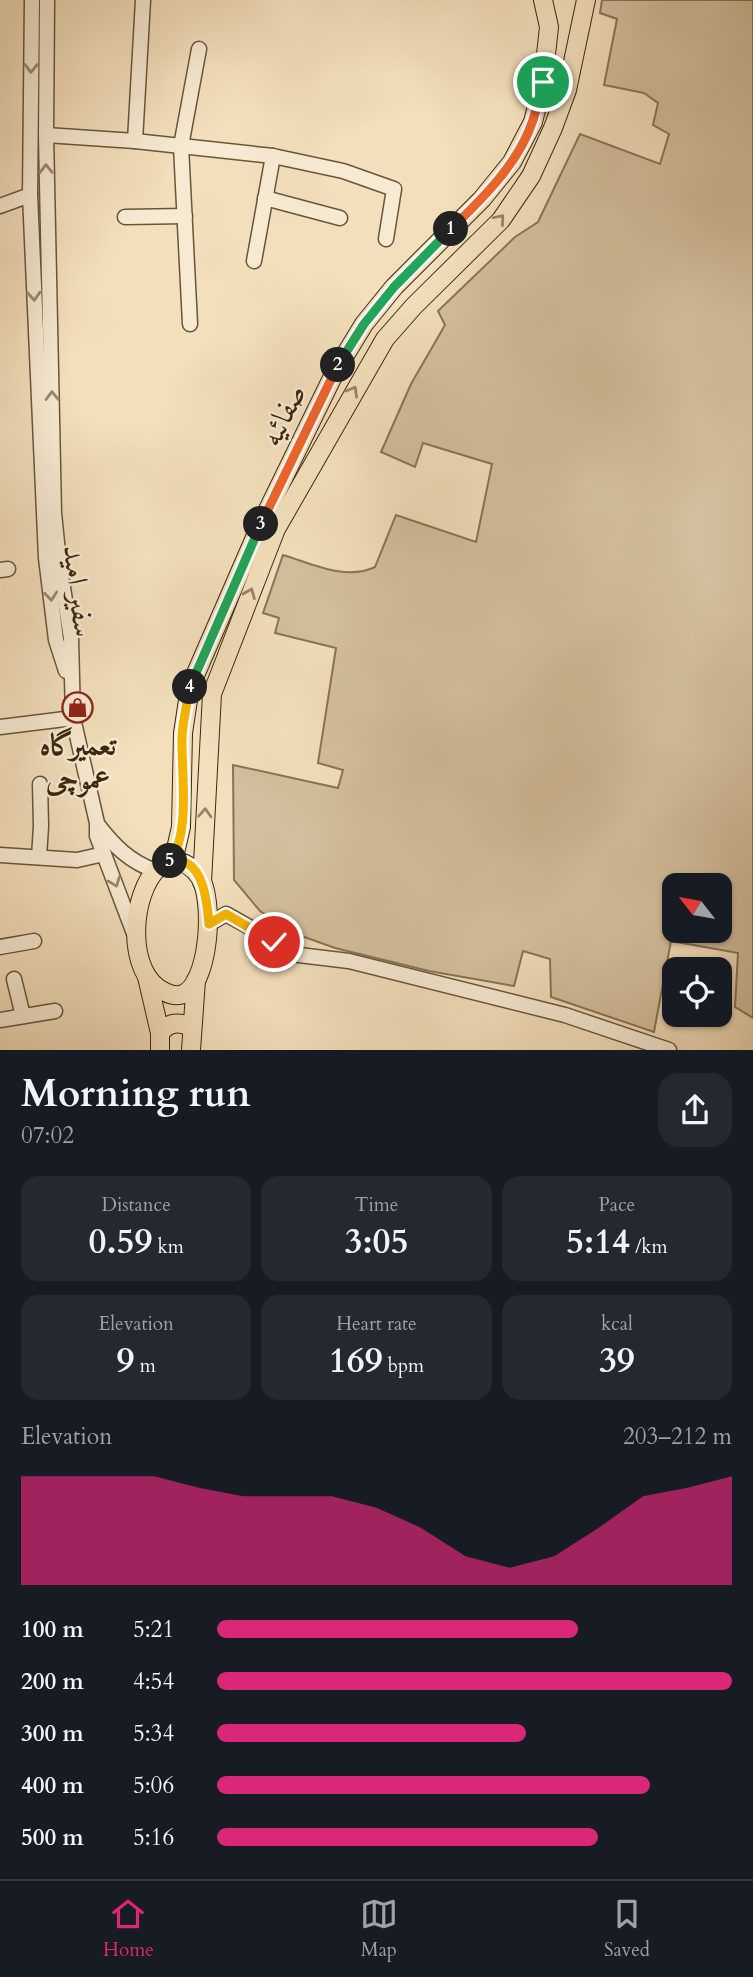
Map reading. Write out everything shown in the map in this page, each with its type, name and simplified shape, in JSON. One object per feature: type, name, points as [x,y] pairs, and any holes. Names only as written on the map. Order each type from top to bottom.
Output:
[{"type":"main road","name":"صفائیه","points":[[136,939],[139,904],[147,884],[175,853],[181,827],[183,733],[190,687],[260,526],[335,370],[364,324],[394,287],[482,199],[512,162],[533,122],[543,82],[550,27],[543,0]]},
{"type":"main road","name":"صفائیه","points":[[196,980],[205,951],[209,924],[207,896],[202,882],[212,694],[276,529],[385,339],[414,306],[501,220],[531,176],[553,128],[566,90],[586,0]]},
{"type":"main road","points":[[162,866],[173,860],[185,862],[202,882]]},
{"type":"main road","points":[[136,939],[160,1041]]},
{"type":"main road","points":[[147,977],[156,988],[169,994],[180,995],[191,990],[196,980]]},
{"type":"main road","points":[[191,1049],[196,980]]},
{"type":"main road","points":[[160,1041],[165,1027],[178,1023],[191,1028]]},
{"type":"street","name":"سفیر امید","points":[[32,0],[30,195],[46,558],[56,640],[71,684]]},
{"type":"street","name":"سفیر امید","points":[[47,0],[46,135],[54,513],[58,562],[71,638],[73,718],[97,823],[97,836],[136,939]]},
{"type":"street","points":[[135,141],[143,0]]},
{"type":"street","points":[[190,324],[181,146],[199,49]]},
{"type":"street","points":[[46,135],[135,141],[273,156],[343,171],[394,189],[386,239]]},
{"type":"street","points":[[254,261],[273,156]]},
{"type":"street","points":[[0,206],[30,195]]},
{"type":"street","points":[[265,198],[340,218]]},
{"type":"street","points":[[125,217],[185,216]]},
{"type":"street","points":[[0,727],[73,718]]},
{"type":"street","points":[[39,858],[40,784]]},
{"type":"street","points":[[97,823],[113,846],[144,867],[162,866]]},
{"type":"street","points":[[0,855],[77,860],[104,854]]},
{"type":"street","points":[[209,924],[226,914],[299,955],[349,961],[551,1012],[669,1049]]},
{"type":"street","points":[[0,947],[34,941]]},
{"type":"street","points":[[14,979],[23,1016]]},
{"type":"street","points":[[0,1020],[55,1011]]},
{"type":"shaded area","points":[[602,0],[753,0],[753,1018],[735,1007],[738,953],[682,943],[732,943],[732,873],[662,873],[662,943],[671,943],[668,957],[662,957],[662,989],[654,1032],[551,997],[550,959],[523,951],[514,986],[429,971],[335,948],[296,934],[260,911],[234,880],[233,765],[338,788],[343,770],[318,763],[336,648],[275,633],[279,618],[263,613],[283,555],[341,572],[364,571],[375,567],[396,515],[476,542],[492,464],[423,443],[415,467],[381,452],[411,384],[445,325],[438,311],[515,237],[538,222],[580,134],[660,164],[669,134],[653,125],[658,103],[644,93],[604,85],[617,19],[600,13]]},
{"type":"place","name":"تعمیرگاه عموچی","points":[[78,707]]},
{"type":"route","points":[[274,942],[226,914],[209,924],[207,896],[201,877],[185,862],[169,862],[175,853],[181,827],[183,733],[190,687],[260,526],[335,370],[364,324],[394,287],[482,199],[512,162],[533,122],[543,82]]}]
